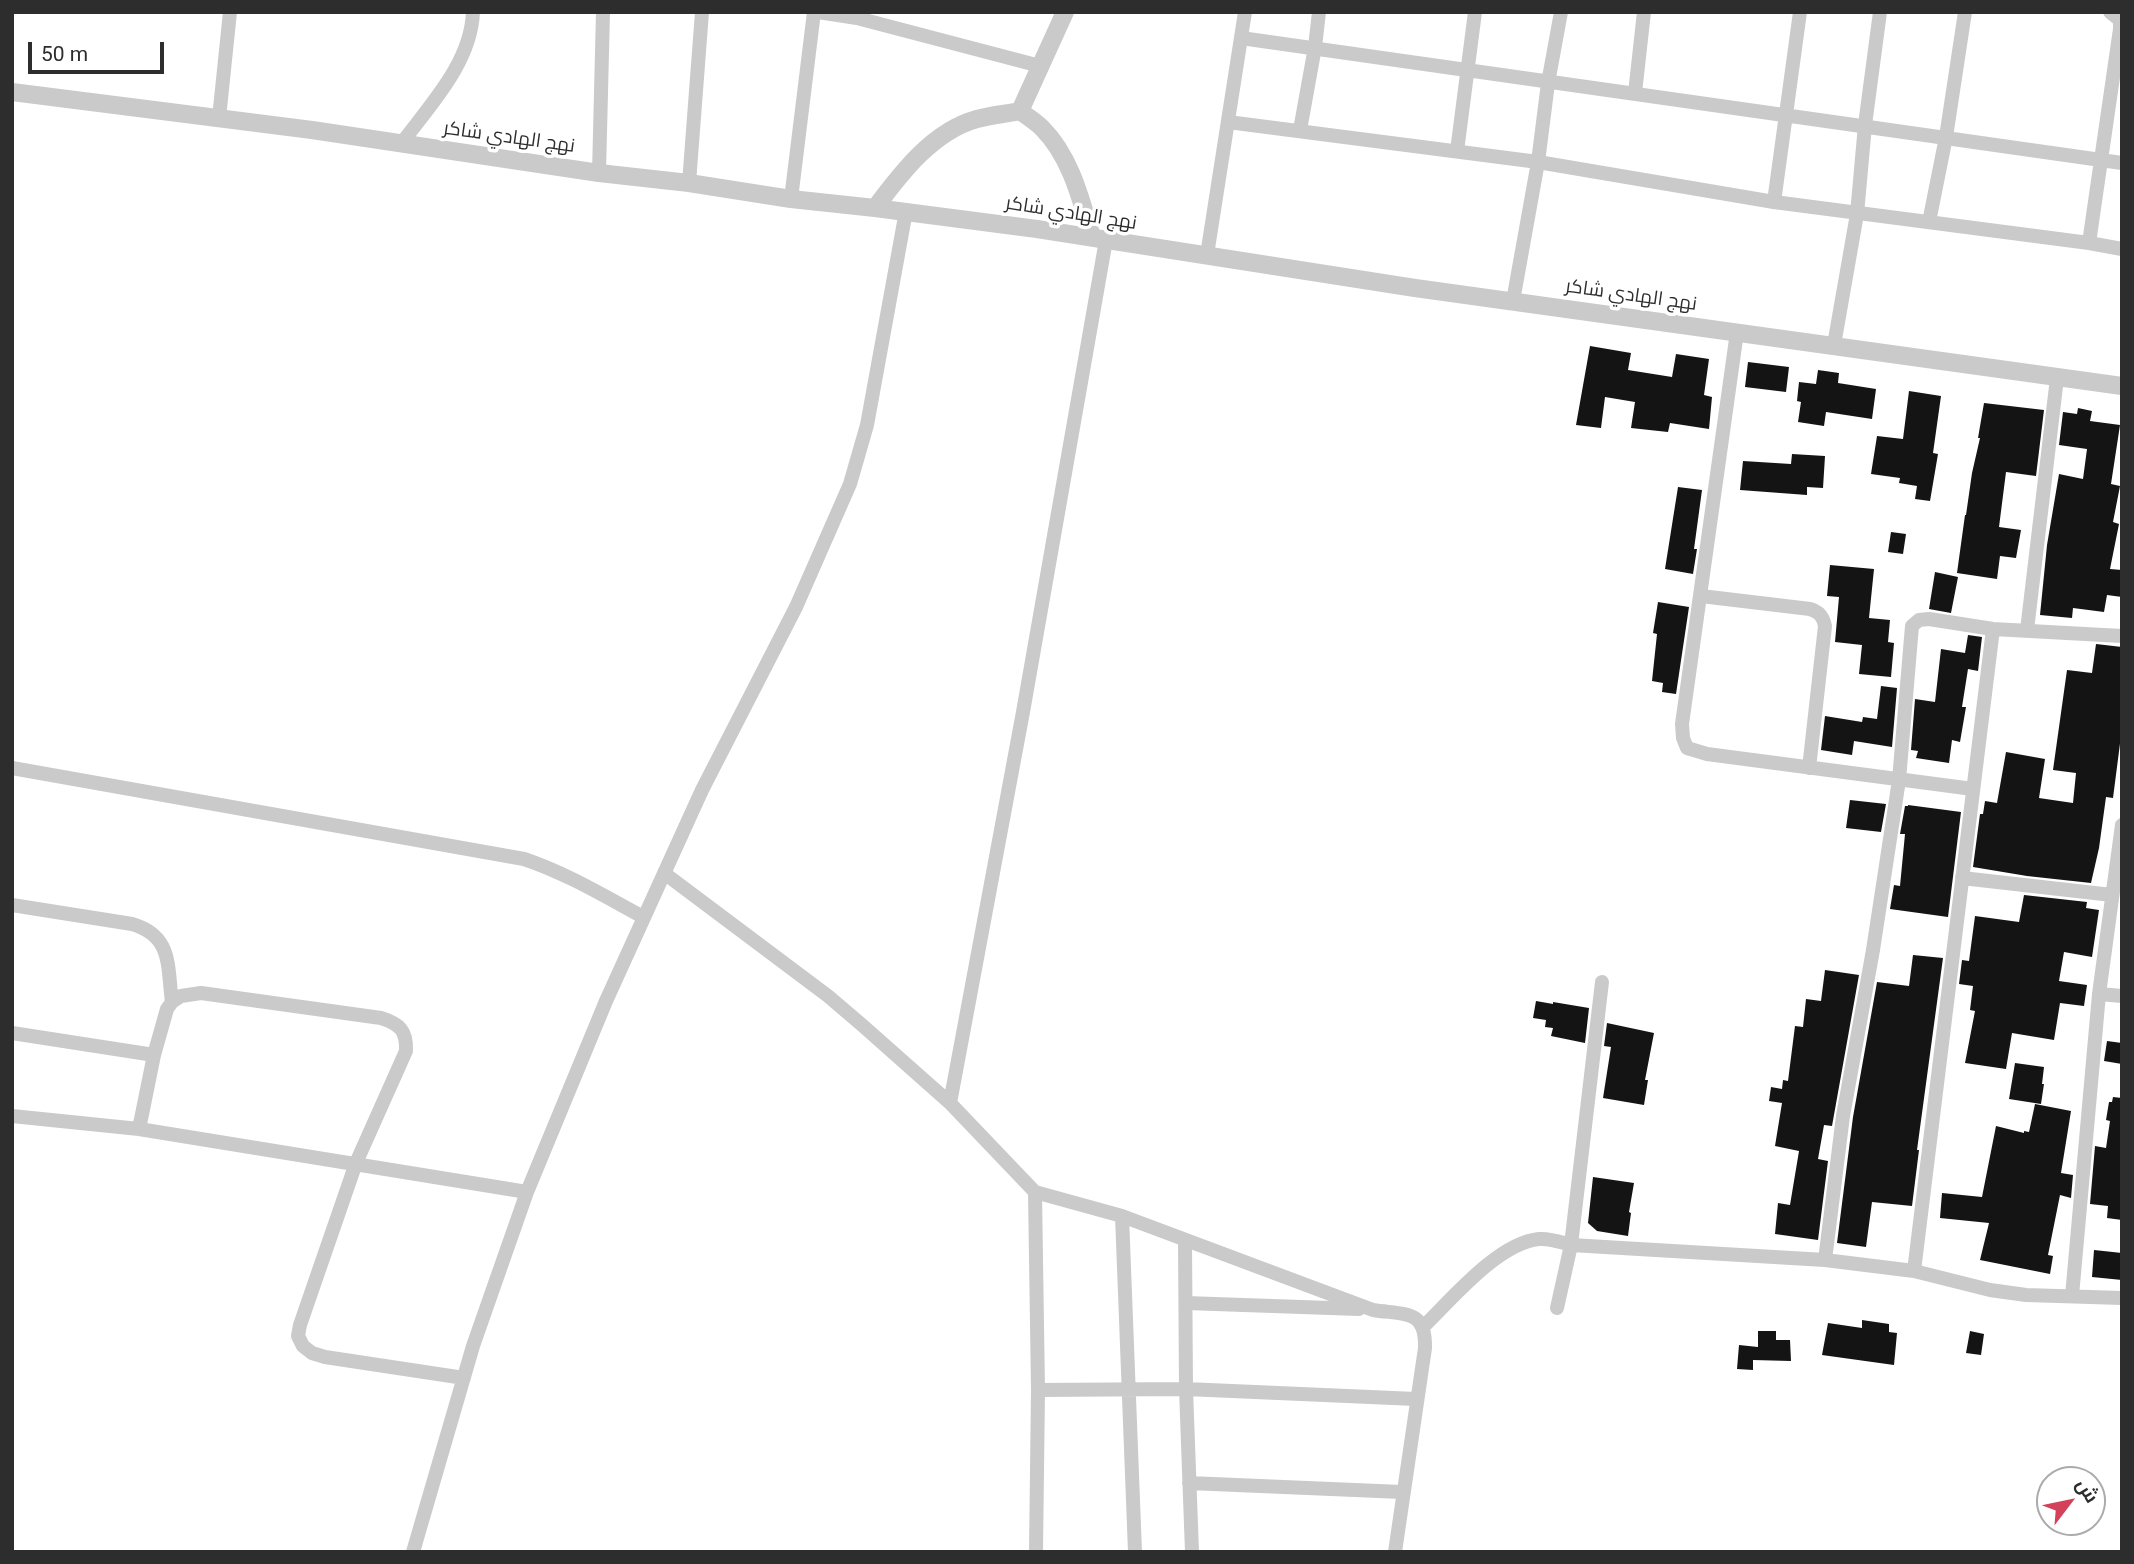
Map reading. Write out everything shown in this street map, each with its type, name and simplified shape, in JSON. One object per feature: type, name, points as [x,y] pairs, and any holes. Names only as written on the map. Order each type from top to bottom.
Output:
[{"type":"street","points":[[219,118],[230,12]]},
{"type":"street","points":[[401,144],[458,65],[467,43],[473,12]]},
{"type":"street","points":[[598,173],[603,12]]},
{"type":"street","points":[[689,183],[702,12]]},
{"type":"street","points":[[791,199],[816,12],[857,15],[1040,66]]},
{"type":"street","points":[[1020,111],[1065,12]]},
{"type":"street","points":[[1207,256],[1245,12]]},
{"type":"street","points":[[1300,131],[1319,12]]},
{"type":"street","points":[[1457,151],[1475,12]]},
{"type":"street","points":[[1513,301],[1561,12]]},
{"type":"street","points":[[1635,93],[1644,12]]},
{"type":"street","points":[[1774,202],[1800,12]]},
{"type":"street","points":[[1834,345],[1857,214],[1865,125],[1880,12]]},
{"type":"street","points":[[1929,222],[1946,137],[1965,12]]},
{"type":"street","points":[[2089,243],[2120,29],[2120,20],[2110,12]]},
{"type":"street","points":[[1241,38],[2122,163]]},
{"type":"street","name":"نهج الهادي شاكر","points":[[12,92],[219,118],[791,199],[906,211],[1513,301],[2122,386]]},
{"type":"street","points":[[875,208],[915,157],[946,134],[975,119],[1020,111]]},
{"type":"street","points":[[950,1103],[1025,698],[1099,239],[1066,164],[1047,134],[1020,111]]},
{"type":"street","points":[[1228,122],[1538,162],[1774,202],[2122,249]]},
{"type":"street","points":[[413,1552],[464,1378],[527,1192],[643,917],[702,790],[796,607],[850,484],[867,425],[906,211]]},
{"type":"street","points":[[1737,332],[1682,724],[1687,748],[1706,754],[1973,789]]},
{"type":"street","points":[[2027,631],[2057,378]]},
{"type":"street","points":[[1701,596],[1810,609],[1823,618],[1825,626],[1809,768]]},
{"type":"street","points":[[1825,1260],[1843,1116],[1873,950],[1899,780],[1910,633],[1914,622],[1929,619],[1993,629],[2122,636]]},
{"type":"street","points":[[1914,1271],[1993,629]]},
{"type":"street","points":[[12,768],[524,859],[570,877],[643,917]]},
{"type":"street","points":[[2073,1296],[2099,994],[2122,825]]},
{"type":"street","points":[[664,873],[828,996],[950,1103],[1035,1192],[1122,1216],[1373,1310]]},
{"type":"street","points":[[1962,878],[2112,895]]},
{"type":"street","points":[[12,905],[132,924],[150,931],[157,936],[166,954],[172,1002]]},
{"type":"street","points":[[1557,1308],[1571,1245],[1602,982]]},
{"type":"street","points":[[139,1129],[154,1055],[167,1009],[181,996],[201,993],[396,1022],[404,1030],[406,1051],[356,1163],[298,1336],[312,1353],[325,1357],[464,1378]]},
{"type":"street","points":[[2099,994],[2122,996]]},
{"type":"street","points":[[12,1033],[154,1055]]},
{"type":"street","points":[[12,1116],[139,1129],[527,1192]]},
{"type":"street","points":[[1035,1192],[1038,1390],[1036,1552]]},
{"type":"street","points":[[1122,1216],[1135,1552]]},
{"type":"street","points":[[1423,1327],[1494,1259],[1507,1250],[1542,1238],[1571,1245],[1825,1260],[1914,1271],[1990,1290],[2026,1295],[2122,1298]]},
{"type":"street","points":[[1185,1241],[1186,1389],[1192,1552]]},
{"type":"street","points":[[1186,1303],[1373,1310],[1419,1320],[1425,1335],[1425,1348],[1395,1552]]},
{"type":"street","points":[[1038,1390],[1186,1389],[1416,1399]]},
{"type":"street","points":[[1189,1483],[1402,1492]]},
{"type":"building","points":[[1590,346],[1631,353],[1628,370],[1672,377],[1676,354],[1709,359],[1704,395],[1712,397],[1709,429],[1670,423],[1668,432],[1631,428],[1635,402],[1605,397],[1601,428],[1576,425]]},
{"type":"building","points":[[1748,362],[1789,367],[1786,392],[1745,387]]},
{"type":"building","points":[[1818,370],[1839,373],[1838,383],[1876,389],[1872,419],[1826,412],[1824,426],[1798,422],[1801,402],[1797,401],[1799,382],[1816,384]]},
{"type":"building","points":[[1909,391],[1941,396],[1933,453],[1938,454],[1930,501],[1915,499],[1917,486],[1899,483],[1900,478],[1871,474],[1877,436],[1903,439]]},
{"type":"building","points":[[1984,403],[2044,410],[2036,476],[2006,472],[1999,527],[2021,530],[2016,558],[2000,556],[1997,579],[1957,573]]},
{"type":"building","points":[[2078,408],[2092,411],[2090,421],[2120,425],[2111,484],[2120,486],[2113,522],[2119,524],[2110,569],[2122,570],[2122,597],[2107,595],[2104,612],[2073,608],[2072,618],[2040,615],[2047,545],[2059,474],[2083,479],[2087,449],[2059,445],[2063,412],[2077,414]]},
{"type":"building","points":[[1792,454],[1825,456],[1823,488],[1807,487],[1807,495],[1740,490],[1743,461],[1791,464]]},
{"type":"building","points":[[1678,487],[1702,490],[1693,574],[1665,569]]},
{"type":"building","points":[[1891,532],[1906,534],[1903,554],[1888,552]]},
{"type":"building","points":[[1830,565],[1874,569],[1869,618],[1890,620],[1888,642],[1894,643],[1891,677],[1859,674],[1862,645],[1835,642],[1839,597],[1827,596]]},
{"type":"building","points":[[1935,572],[1958,577],[1951,613],[1929,609]]},
{"type":"building","points":[[1658,602],[1689,607],[1676,694],[1662,692],[1663,683],[1652,681],[1657,634],[1653,633]]},
{"type":"building","points":[[1968,635],[1982,637],[1978,671],[1968,669],[1962,707],[1966,707],[1960,742],[1952,740],[1949,763],[1916,758],[1918,751],[1911,750],[1915,699],[1935,702],[1941,649],[1965,653]]},
{"type":"building","points":[[2096,644],[2122,647],[2122,728],[2113,798],[2106,797],[2091,883],[1973,867],[1980,814],[1983,814],[1985,801],[1997,803],[2006,752],[2045,759],[2039,798],[2073,803],[2076,773],[2053,770],[2067,670],[2092,673]]},
{"type":"building","points":[[1881,686],[1897,688],[1892,747],[1854,741],[1852,755],[1821,750],[1825,716],[1862,722],[1863,717],[1877,719]]},
{"type":"building","points":[[1850,800],[1886,804],[1881,832],[1846,828]]},
{"type":"building","points":[[1905,806],[1961,812],[1948,917],[1890,909],[1894,885],[1900,886],[1905,834],[1900,834]]},
{"type":"building","points":[[2024,895],[2087,902],[2086,908],[2099,910],[2092,957],[2064,952],[2059,981],[2087,985],[2084,1006],[2060,1003],[2054,1040],[2012,1033],[2006,1069],[1965,1063],[1975,1011],[1970,1010],[1973,986],[1959,984],[1962,960],[1969,961],[1975,916],[2019,922]]},
{"type":"building","points":[[1913,955],[1943,958],[1912,1206],[1872,1202],[1866,1247],[1837,1243],[1853,1117],[1877,982],[1909,986]]},
{"type":"building","points":[[1825,970],[1859,975],[1832,1126],[1824,1125],[1818,1159],[1828,1161],[1818,1240],[1775,1234],[1778,1203],[1790,1205],[1799,1151],[1775,1146],[1782,1103],[1769,1101],[1771,1087],[1782,1089],[1783,1080],[1788,1081],[1795,1026],[1803,1027],[1806,999],[1821,1001]]},
{"type":"building","points":[[1536,1001],[1589,1008],[1585,1043],[1551,1036],[1553,1028],[1545,1027],[1546,1020],[1533,1018]]},
{"type":"building","points":[[1607,1023],[1654,1033],[1645,1080],[1648,1080],[1644,1105],[1603,1098],[1611,1047],[1604,1046]]},
{"type":"building","points":[[2107,1041],[2122,1043],[2122,1064],[2104,1061]]},
{"type":"building","points":[[2015,1063],[2044,1067],[2041,1104],[2009,1099]]},
{"type":"building","points":[[2113,1097],[2122,1098],[2122,1220],[2107,1218],[2108,1206],[2090,1204],[2095,1146],[2106,1148],[2110,1121],[2106,1120],[2109,1102],[2112,1102]]},
{"type":"building","points":[[2035,1104],[2071,1111],[2061,1173],[2073,1175],[2071,1198],[2060,1195],[2048,1255],[2053,1256],[2050,1274],[1980,1260],[1989,1223],[1940,1218],[1942,1193],[1982,1197],[1996,1126],[2029,1132]]},
{"type":"building","points":[[1593,1177],[1634,1183],[1628,1236],[1597,1231],[1588,1223]]},
{"type":"building","points":[[2094,1250],[2122,1253],[2122,1280],[2092,1277]]},
{"type":"building","points":[[1862,1320],[1889,1324],[1889,1332],[1897,1333],[1894,1365],[1822,1355],[1828,1323],[1862,1328]]},
{"type":"building","points":[[1758,1331],[1776,1331],[1776,1340],[1790,1340],[1791,1361],[1753,1360],[1753,1370],[1737,1369],[1739,1345],[1758,1347]]},
{"type":"building","points":[[1970,1331],[1984,1334],[1981,1355],[1966,1353]]}]
